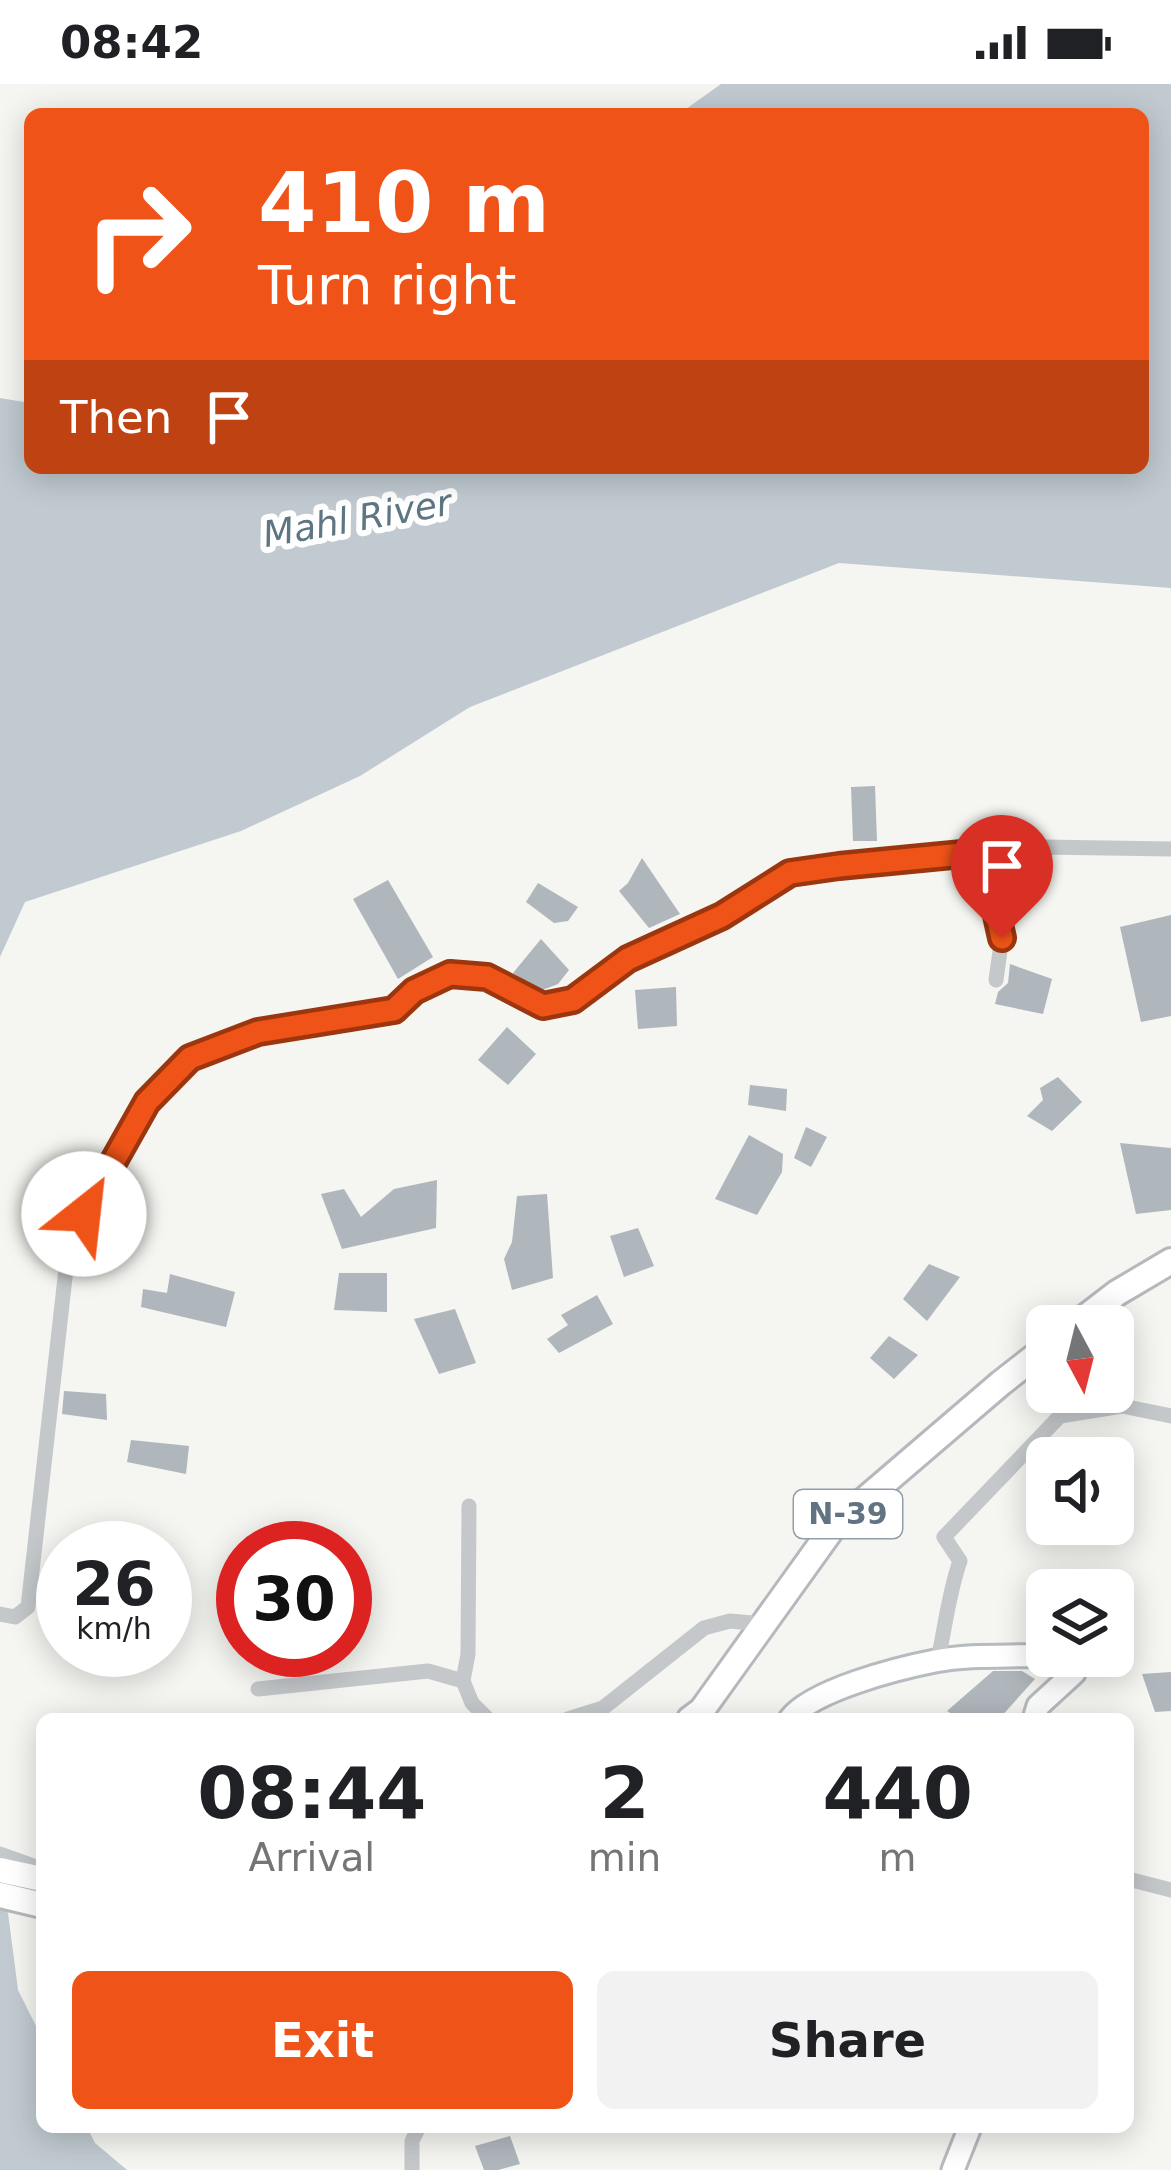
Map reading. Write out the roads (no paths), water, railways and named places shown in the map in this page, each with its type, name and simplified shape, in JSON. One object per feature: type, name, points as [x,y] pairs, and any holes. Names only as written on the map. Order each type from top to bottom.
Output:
[{"type":"main road","points":[[1101,1305],[1171,1261]]},
{"type":"main road","name":"N-39","points":[[698,1713],[834,1526],[1026,1364]]},
{"type":"main road","points":[[794,1713],[845,1685],[938,1660],[1026,1656]]},
{"type":"main road","points":[[1036,1713],[1070,1677]]},
{"type":"main road","points":[[0,1870],[36,1879]]},
{"type":"main road","points":[[0,1895],[36,1904]]},
{"type":"main road","points":[[953,2170],[968,2133]]},
{"type":"street","points":[[0,1614],[15,1617],[28,1607],[68,1260],[84,1214],[147,1102],[190,1058],[258,1032],[394,1010],[414,991],[450,974],[487,977],[543,1006],[573,1000],[628,959],[722,916],[790,873],[1042,847],[1171,849]]},
{"type":"street","points":[[983,852],[1002,938],[996,980]]},
{"type":"street","points":[[938,1660],[960,1561],[944,1537],[1060,1416],[1122,1406],[1171,1417]]},
{"type":"street","points":[[469,1506],[468,1654],[463,1681],[482,1713]]},
{"type":"street","points":[[587,1713],[603,1708],[704,1628],[730,1621],[763,1624]]},
{"type":"street","points":[[259,1689],[428,1670],[463,1681]]},
{"type":"street","points":[[0,1854],[36,1867]]},
{"type":"street","points":[[1134,1881],[1171,1890]]},
{"type":"street","points":[[412,2170],[416,2133]]},
{"type":"water","name":"Mahl River","points":[[721,84],[1171,84],[1171,588],[839,563],[470,707],[360,776],[241,831],[25,902],[0,957],[0,398],[24,402],[24,474],[1149,474],[1149,108],[687,108]]},
{"type":"water","points":[[0,1907],[8,1913],[18,1990],[36,2026],[36,2133],[90,2133],[127,2170],[0,2170]]}]
